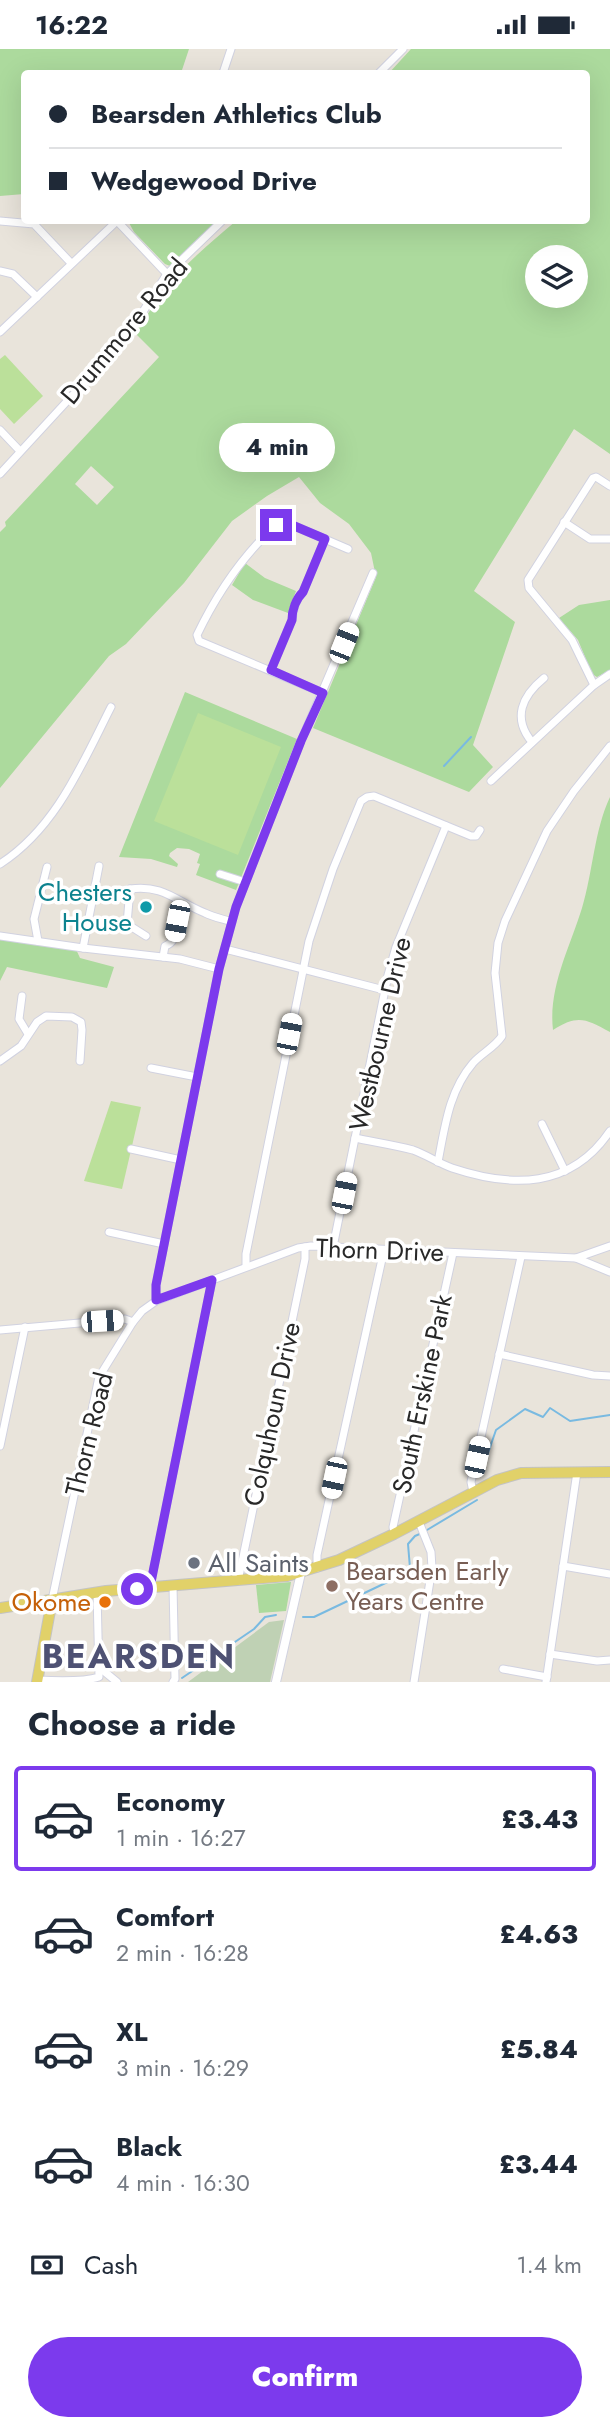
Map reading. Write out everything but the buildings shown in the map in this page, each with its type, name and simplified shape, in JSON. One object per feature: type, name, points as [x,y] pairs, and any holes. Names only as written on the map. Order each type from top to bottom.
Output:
[{"type":"main road","points":[[0,1608],[97,1593],[301,1573],[394,1534],[422,1528],[473,1492],[497,1479],[521,1473],[610,1472]]},
{"type":"main road","points":[[38,1681],[52,1600]]},
{"type":"street","points":[[224,70],[231,49]]},
{"type":"street","points":[[382,70],[402,49]]},
{"type":"street","points":[[0,221],[21,223]]},
{"type":"street","points":[[34,224],[71,263]]},
{"type":"street","points":[[0,332],[114,224]]},
{"type":"street","points":[[120,224],[167,274]]},
{"type":"street","name":"Drummore Road","points":[[0,474],[128,335],[167,274],[219,224]]},
{"type":"street","points":[[0,271],[13,274],[37,297]]},
{"type":"street","points":[[0,430],[20,451]]},
{"type":"street","points":[[594,685],[572,640],[529,588],[528,580],[593,478],[596,477],[610,486]]},
{"type":"street","points":[[323,693],[200,641],[197,635],[210,608],[244,558],[278,523],[285,522],[348,549]]},
{"type":"street","points":[[564,522],[590,539],[610,539]]},
{"type":"street","points":[[271,670],[292,620],[292,612],[325,539]]},
{"type":"street","points":[[156,1300],[156,1285],[197,1077],[219,969],[232,922],[245,882],[307,727],[373,573]]},
{"type":"street","points":[[355,589],[364,593]]},
{"type":"street","points":[[491,781],[594,685],[610,674]]},
{"type":"street","points":[[532,742],[525,734],[522,724],[522,708],[529,690],[544,678]]},
{"type":"street","points":[[0,864],[27,844],[56,809],[111,707]]},
{"type":"street","points":[[438,1162],[449,1108],[457,1086],[474,1062],[502,1036],[495,972],[498,943],[505,921],[547,831],[610,745]]},
{"type":"street","points":[[246,1266],[246,1254],[316,916],[361,801],[374,796],[474,837],[480,830]]},
{"type":"street","name":"Westbourne Drive","points":[[333,1247],[384,990],[396,947],[446,826]]},
{"type":"street","points":[[83,948],[99,866]]},
{"type":"street","points":[[38,941],[34,919],[46,890],[47,867]]},
{"type":"street","points":[[220,874],[245,882]]},
{"type":"street","points":[[119,892],[130,889],[158,890],[206,914],[232,922]]},
{"type":"street","points":[[130,889],[127,924],[146,936]]},
{"type":"street","points":[[163,957],[163,945],[171,944],[175,939],[177,921]]},
{"type":"street","points":[[0,936],[180,959],[219,969]]},
{"type":"street","points":[[225,949],[384,990]]},
{"type":"street","points":[[22,996],[19,1019],[28,1034]]},
{"type":"street","points":[[0,1061],[21,1046],[37,1022],[46,1016],[75,1018],[80,1022],[80,1061]]},
{"type":"street","points":[[151,1068],[197,1077]]},
{"type":"street","points":[[542,1124],[565,1171]]},
{"type":"street","points":[[355,1138],[416,1151],[451,1168],[500,1181],[524,1182],[565,1171],[590,1153],[610,1131]]},
{"type":"street","points":[[131,1149],[181,1160]]},
{"type":"street","points":[[108,1232],[164,1244]]},
{"type":"street","points":[[576,1258],[610,1246]]},
{"type":"street","name":"Thorn Drive","points":[[156,1300],[305,1247],[576,1258],[610,1272]]},
{"type":"street","name":"Colquhoun Drive","points":[[238,1581],[305,1259],[305,1247]]},
{"type":"street","points":[[317,1568],[317,1555],[384,1250]]},
{"type":"street","name":"South Erskine Park","points":[[394,1534],[393,1527],[453,1253]]},
{"type":"street","points":[[473,1492],[471,1482],[521,1257]]},
{"type":"street","points":[[150,1587],[212,1280]]},
{"type":"street","name":"Thorn Road","points":[[52,1600],[97,1383],[108,1359],[133,1322],[156,1300]]},
{"type":"street","points":[[0,1330],[125,1319],[133,1322]]},
{"type":"street","points":[[0,1446],[25,1327]]},
{"type":"street","points":[[499,1354],[582,1373],[610,1375]]},
{"type":"street","points":[[503,1668],[546,1679],[577,1472]]},
{"type":"street","points":[[414,1682],[432,1567],[431,1552],[422,1528]]},
{"type":"street","points":[[563,1566],[610,1574]]},
{"type":"street","points":[[275,1682],[301,1573]]},
{"type":"street","points":[[173,1586],[173,1682]]},
{"type":"street","points":[[38,1681],[71,1682],[95,1680],[99,1677],[97,1593]]},
{"type":"street","points":[[550,1654],[597,1661],[610,1660]]},
{"type":"street","points":[[100,1668],[117,1682]]},
{"type":"green space","points":[[0,49],[189,49],[182,70],[21,70],[21,194],[0,196]]},
{"type":"green space","points":[[411,49],[610,49],[610,454],[574,429],[474,591],[515,622],[473,745],[493,767],[469,792],[313,728],[376,577],[371,553],[349,524],[320,503],[299,477],[232,521],[184,583],[126,644],[109,656],[0,788],[0,532],[6,526],[5,522],[159,357],[134,332],[160,295],[186,265],[233,224],[590,224],[590,70],[392,70]],"holes":[[[91,466],[114,487],[97,505],[75,484]]]},
{"type":"green space","points":[[130,224],[214,224],[170,266],[134,232]]},
{"type":"green space","points":[[5,355],[43,396],[14,424],[0,409],[0,359]]},
{"type":"green space","points":[[245,563],[265,578],[296,591],[288,613],[253,600],[232,585]]},
{"type":"green space","points":[[610,600],[610,670],[597,677],[592,674],[578,640],[559,618],[579,605]]},
{"type":"green space","points":[[185,692],[297,739],[236,890],[196,875],[200,854],[189,849],[177,848],[170,853],[169,856],[178,864],[177,867],[151,859],[119,857]]},
{"type":"green space","points":[[198,713],[281,747],[238,855],[154,821]]},
{"type":"green space","points":[[610,797],[610,1032],[582,1020],[569,1022],[553,1030],[552,1014],[557,983],[586,894],[600,824]]},
{"type":"green space","points":[[0,939],[75,947],[80,958],[114,967],[107,988],[7,967],[0,981]]},
{"type":"green space","points":[[111,1101],[141,1107],[122,1189],[84,1181]]},
{"type":"green space","points":[[291,1582],[286,1611],[259,1613],[256,1585]]},
{"type":"green space","points":[[284,1620],[270,1682],[188,1682],[269,1622]]},
{"type":"waterway","points":[[444,766],[471,737]]},
{"type":"waterway","points":[[481,1473],[496,1430],[525,1409],[543,1417],[550,1408],[570,1421],[610,1415]]},
{"type":"waterway","points":[[427,1530],[477,1500]]},
{"type":"waterway","points":[[303,1617],[314,1617],[396,1578],[410,1568],[408,1544],[422,1533]]},
{"type":"waterway","points":[[182,1678],[254,1629],[265,1617],[276,1615]]},
{"type":"place","name":"Chesters House","points":[[146,907]]},
{"type":"place","name":"All Saints","points":[[194,1563]]},
{"type":"place","name":"Bearsden Early Years Centre","points":[[332,1586]]},
{"type":"place","name":"Okome","points":[[105,1602]]},
{"type":"district","name":"BEARSDEN","points":[[139,1656]]},
{"type":"route","points":[[137,1589],[150,1587],[212,1280],[156,1300],[156,1285],[219,969],[239,898],[323,693],[271,670],[292,620],[292,612],[325,539],[285,522],[276,525]]}]
